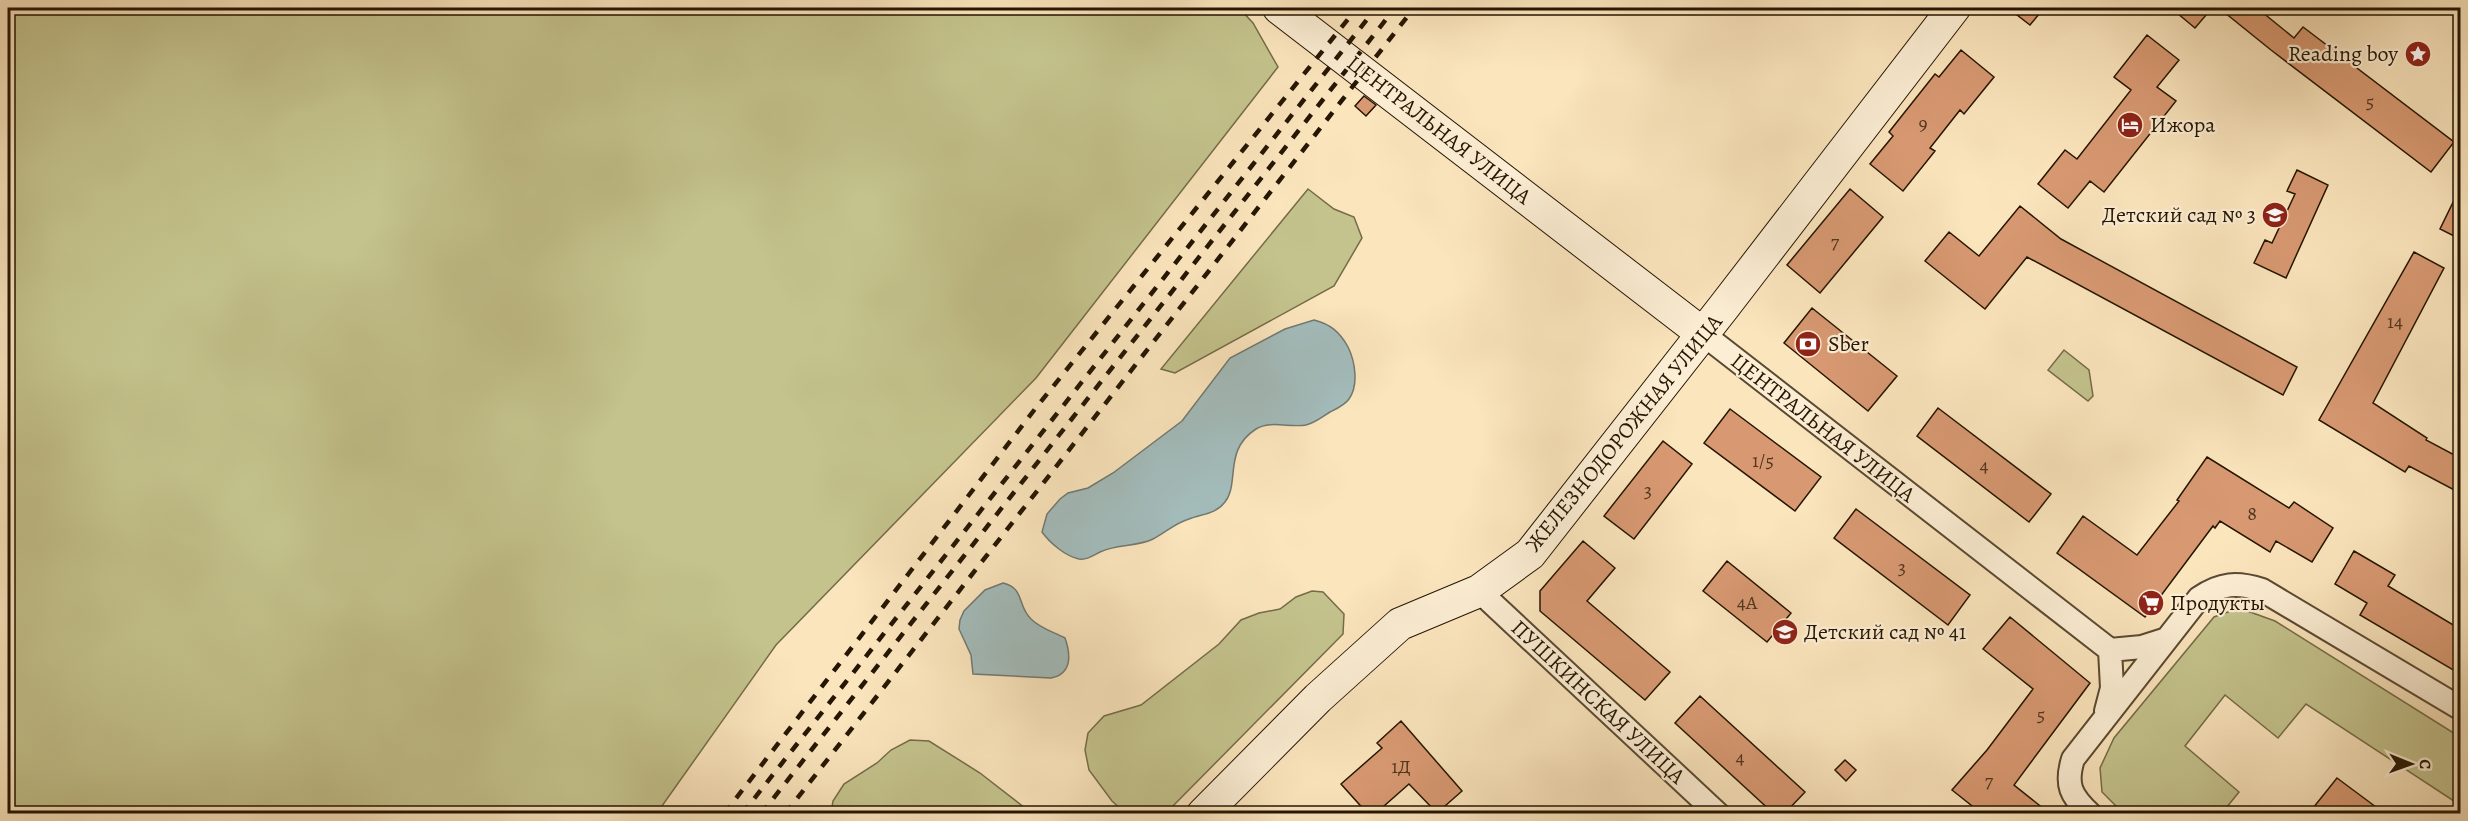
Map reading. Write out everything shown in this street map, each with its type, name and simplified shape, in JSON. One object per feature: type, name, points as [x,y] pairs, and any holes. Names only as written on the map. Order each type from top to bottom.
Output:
[{"type":"street","name":"ЦЕНТРАЛЬНАЯ УЛИЦА","points":[[1279,8],[2110,650]]},
{"type":"street","name":"ЖЕЛЕЗНОДОРОЖНАЯ УЛИЦА","points":[[1203,813],[1318,698],[1400,624],[1479,591],[1530,554],[1954,8]]},
{"type":"street","points":[[2090,813],[2074,798],[2068,775],[2073,759],[2164,640],[2199,598],[2212,588],[2228,584],[2246,584],[2262,590],[2460,708]]},
{"type":"street","name":"ПУШКИНСКАЯ УЛИЦА","points":[[1479,591],[1718,813]]},
{"type":"street","points":[[2105,715],[2112,688],[2110,650],[2142,647],[2164,640]]},
{"type":"shaded area","points":[[8,8],[1239,8],[1253,23],[1278,67],[1036,378],[776,645],[657,813],[8,814]]},
{"type":"shaded area","points":[[1308,189],[1334,209],[1354,217],[1362,238],[1334,286],[1175,373],[1161,369]]},
{"type":"shaded area","points":[[2064,350],[2089,370],[2093,396],[2088,401],[2048,370]]},
{"type":"shaded area","points":[[1312,591],[1323,592],[1344,614],[1343,634],[1166,813],[1125,813],[1112,801],[1089,770],[1085,750],[1088,733],[1104,716],[1141,705],[1219,644],[1241,620],[1259,613],[1280,609],[1296,597]]},
{"type":"shaded area","points":[[2239,608],[2275,621],[2460,737],[2460,805],[2306,704],[2278,738],[2225,695],[2185,746],[2239,792],[2222,813],[2123,813],[2102,792],[2100,768],[2114,738],[2214,617]]},
{"type":"shaded area","points":[[910,740],[929,741],[980,773],[1025,808],[1027,813],[831,813],[833,801],[844,784],[877,763],[891,750]]},
{"type":"water","points":[[1314,320],[1334,329],[1348,347],[1355,373],[1352,393],[1343,405],[1312,423],[1300,426],[1262,426],[1246,437],[1236,456],[1232,486],[1221,506],[1179,523],[1147,542],[1106,549],[1085,559],[1068,555],[1045,536],[1042,532],[1047,514],[1060,499],[1068,493],[1088,488],[1113,473],[1182,421],[1230,358],[1285,329]]},
{"type":"water","points":[[1003,583],[1015,589],[1031,619],[1043,628],[1065,638],[1068,663],[1058,676],[1051,678],[973,674],[971,655],[959,629],[960,620],[964,611],[985,590]]},
{"type":"building","points":[[2008,8],[2044,8],[2030,25]]},
{"type":"building","points":[[2171,8],[2212,8],[2195,28]]},
{"type":"building","points":[[2219,8],[2257,8],[2294,38],[2303,27],[2454,142],[2431,172]]},
{"type":"building","name":"Ижора","points":[[2147,35],[2179,60],[2157,87],[2176,101],[2104,192],[2090,181],[2068,208],[2038,184],[2065,150],[2077,159],[2131,90],[2114,77]]},
{"type":"building","points":[[1961,50],[1994,77],[1964,114],[1960,110],[1930,148],[1935,151],[1903,191],[1870,164],[1893,136],[1889,132],[1935,74],[1939,77]]},
{"type":"building","points":[[1364,96],[1376,105],[1366,116],[1355,106]]},
{"type":"building","points":[[2297,170],[2328,185],[2286,278],[2254,263],[2265,240],[2272,243],[2295,194],[2287,191]]},
{"type":"building","points":[[2460,188],[2460,239],[2440,229]]},
{"type":"building","points":[[1850,189],[1883,217],[1820,293],[1787,265]]},
{"type":"building","points":[[2020,206],[2061,239],[2297,367],[2283,395],[2027,257],[1985,309],[1925,261],[1949,232],[1979,256]]},
{"type":"building","points":[[2414,252],[2444,268],[2373,403],[2427,438],[2426,440],[2460,458],[2460,493],[2409,466],[2405,472],[2319,420]]},
{"type":"building","points":[[1812,308],[1897,376],[1868,411],[1784,343]]},
{"type":"building","points":[[1938,408],[2051,494],[2029,522],[1917,436]]},
{"type":"building","points":[[1730,409],[1821,477],[1795,511],[1704,443]]},
{"type":"building","points":[[1663,441],[1692,464],[1634,539],[1604,516]]},
{"type":"building","points":[[2207,457],[2289,508],[2294,502],[2333,528],[2312,562],[2276,541],[2270,552],[2220,521],[2215,528],[2213,526],[2145,617],[2057,553],[2083,516],[2137,555],[2179,501],[2177,500]]},
{"type":"building","points":[[1856,509],[1970,595],[1948,625],[1834,538]]},
{"type":"building","points":[[1583,541],[1615,568],[1587,601],[1670,672],[1645,700],[1540,611],[1540,591]]},
{"type":"building","points":[[2354,551],[2395,575],[2388,586],[2460,629],[2460,674],[2360,615],[2367,603],[2335,584]]},
{"type":"building","points":[[1727,561],[1791,613],[1767,642],[1703,591]]},
{"type":"building","points":[[2010,617],[2090,683],[2014,785],[2049,813],[1981,813],[1952,790],[1987,750],[2033,689],[1983,649]]},
{"type":"building","points":[[1700,696],[1805,792],[1785,813],[1773,813],[1675,723]]},
{"type":"building","points":[[1401,721],[1462,791],[1437,813],[1409,784],[1376,813],[1367,813],[1341,784],[1382,748],[1377,743]]},
{"type":"building","points":[[1845,760],[1856,770],[1846,781],[1835,770]]},
{"type":"building","points":[[2337,778],[2384,813],[2309,813]]},
{"type":"railway","points":[[724,814],[1035,409],[1357,8]]},
{"type":"railway","points":[[742,814],[1376,8]]},
{"type":"railway","points":[[761,814],[1395,8]]},
{"type":"railway","points":[[785,814],[1414,8]]},
{"type":"place","name":"Reading boy","points":[[2418,54]]},
{"type":"place","name":"Ижора","points":[[2130,125]]},
{"type":"place","name":"Детский сад № 3","points":[[2275,215]]},
{"type":"place","name":"Sber","points":[[1808,344]]},
{"type":"place","name":"Продукты","points":[[2151,603]]},
{"type":"place","name":"Детский сад № 41","points":[[1785,632]]}]
